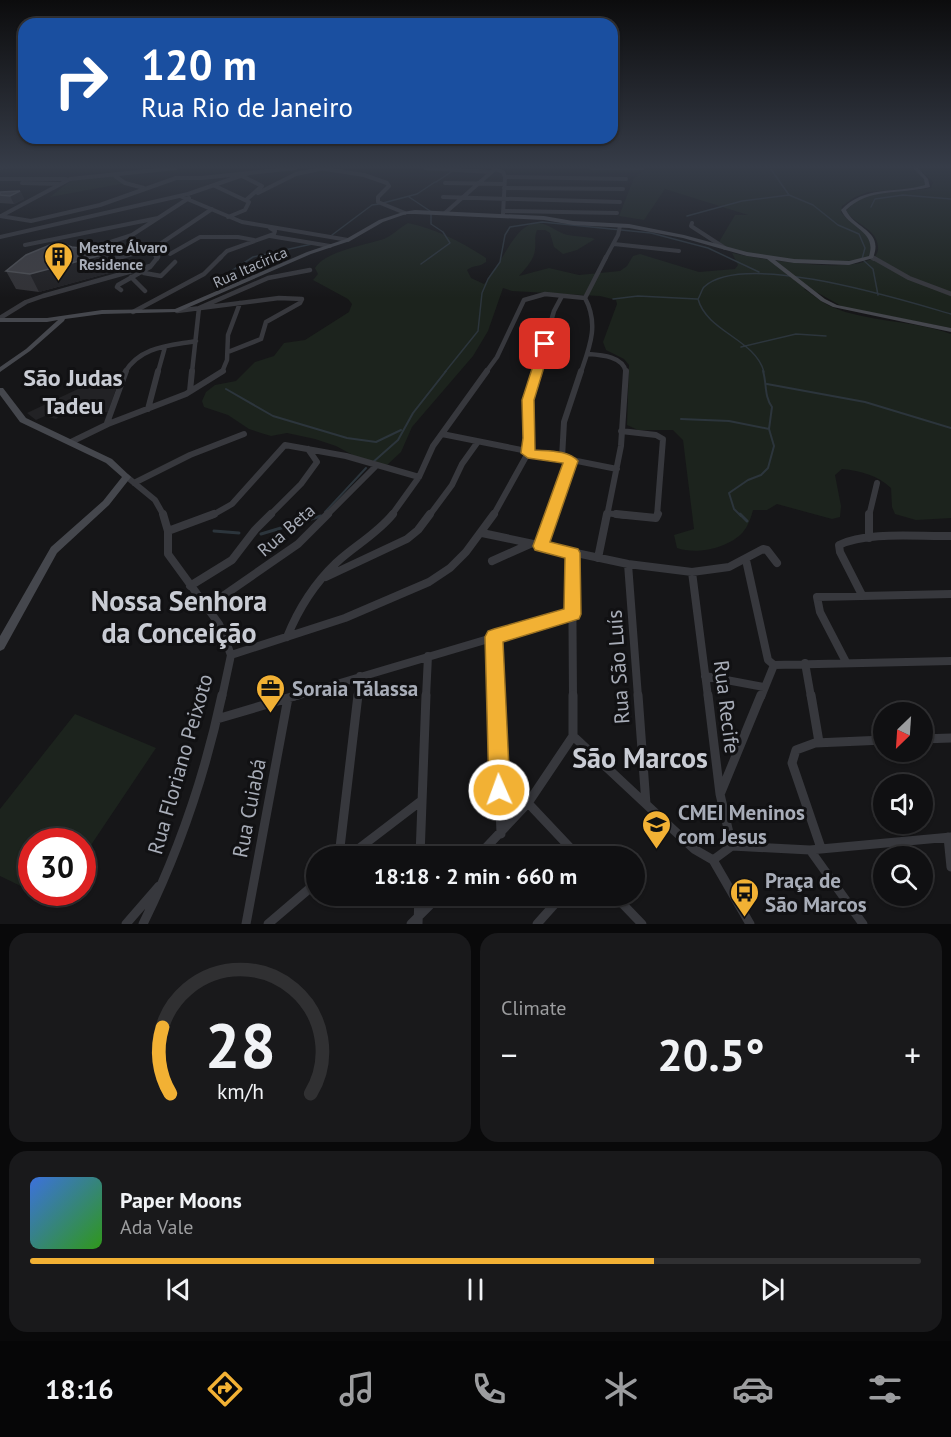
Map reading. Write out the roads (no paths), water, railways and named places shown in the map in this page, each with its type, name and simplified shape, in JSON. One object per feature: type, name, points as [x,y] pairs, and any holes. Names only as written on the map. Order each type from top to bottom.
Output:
[{"type":"street","points":[[1,216],[31,221],[74,211]]},
{"type":"street","points":[[0,237],[115,211]]},
{"type":"street","points":[[94,255],[86,250],[126,238],[169,211]]},
{"type":"street","points":[[102,260],[112,261],[154,248],[209,211]]},
{"type":"street","points":[[216,211],[240,222],[348,240]]},
{"type":"street","points":[[228,217],[242,211]]},
{"type":"street","points":[[400,211],[503,214],[617,213]]},
{"type":"street","points":[[844,211],[848,219],[870,235],[873,246],[871,257]]},
{"type":"street","name":"Rua Itacirica","points":[[37,321],[102,312],[176,310],[348,240],[375,224],[405,213]]},
{"type":"street","points":[[103,214],[111,228]]},
{"type":"street","points":[[503,214],[573,223],[620,226],[675,235],[770,259],[849,263],[871,257],[909,278],[951,294]]},
{"type":"street","points":[[25,245],[158,218]]},
{"type":"street","points":[[28,230],[31,221]]},
{"type":"street","points":[[693,223],[691,226],[726,249]]},
{"type":"street","points":[[585,298],[614,244],[620,226]]},
{"type":"street","points":[[134,312],[204,274],[227,251],[270,236],[275,231],[269,228]]},
{"type":"street","points":[[270,236],[330,246]]},
{"type":"street","points":[[170,254],[189,242],[204,237],[238,237],[255,241]]},
{"type":"street","points":[[614,244],[679,251]]},
{"type":"street","points":[[144,273],[158,259],[154,253]]},
{"type":"street","points":[[770,259],[823,300],[835,306],[951,330]]},
{"type":"street","points":[[121,290],[117,287],[118,285],[131,277],[144,273],[161,276],[175,262]]},
{"type":"street","points":[[0,319],[21,305],[43,296],[150,266]]},
{"type":"street","points":[[201,307],[268,278],[310,270]]},
{"type":"street","points":[[131,277],[145,291]]},
{"type":"street","points":[[286,637],[296,615],[318,583],[336,563],[384,525],[404,500],[426,458],[497,357],[524,300],[535,295],[585,298]]},
{"type":"street","points":[[231,655],[366,611],[429,581],[454,565],[482,533],[528,453],[529,394],[541,363],[556,303],[562,296]]},
{"type":"street","points":[[176,310],[287,298],[303,300],[266,322],[261,339],[228,352]]},
{"type":"street","points":[[562,458],[564,422],[587,354],[594,322],[592,311],[585,298]]},
{"type":"street","points":[[71,442],[107,423],[190,391],[224,371],[228,352],[228,335],[238,314],[240,303]]},
{"type":"street","points":[[190,391],[201,307]]},
{"type":"street","points":[[1,369],[28,350],[58,321],[72,316]]},
{"type":"street","points":[[0,319],[37,321],[53,326]]},
{"type":"street","points":[[107,423],[131,363],[147,351],[196,341]]},
{"type":"street","points":[[148,409],[165,348]]},
{"type":"street","points":[[587,354],[613,358],[623,364],[626,369],[617,469],[598,558]]},
{"type":"street","name":"Rua Floriano Peixoto","points":[[0,390],[23,420],[110,461],[155,500],[162,510],[168,531],[168,554],[219,624],[231,655],[217,719],[185,830],[168,874],[143,924]]},
{"type":"street","points":[[608,513],[649,519],[656,518],[658,515],[663,439],[656,435],[621,431]]},
{"type":"street","points":[[0,646],[54,550],[130,480],[244,434]]},
{"type":"street","points":[[442,434],[477,443],[617,469]]},
{"type":"street","points":[[318,583],[336,571],[407,539],[418,530],[452,485],[462,464],[477,443]]},
{"type":"street","points":[[168,531],[211,516],[232,504],[283,447],[288,445],[418,477]]},
{"type":"street","points":[[190,586],[232,560],[255,530],[301,484],[317,462],[307,448]]},
{"type":"street","points":[[541,546],[571,461]]},
{"type":"street","name":"Rua Beta","points":[[207,608],[298,544],[376,466]]},
{"type":"street","points":[[869,538],[869,513],[878,483]]},
{"type":"street","points":[[482,533],[628,564],[692,572],[720,570],[746,560],[756,551],[763,549],[771,554],[777,563]]},
{"type":"street","points":[[862,595],[840,552],[839,545],[842,542],[869,538],[951,536]]},
{"type":"street","points":[[492,561],[530,544]]},
{"type":"street","points":[[488,846],[528,803],[573,736],[572,553]]},
{"type":"street","points":[[746,560],[768,660],[774,665],[951,660]]},
{"type":"street","name":"Rua São Luís","points":[[628,564],[646,804]]},
{"type":"street","name":"Rua Recife","points":[[692,572],[720,794],[732,846]]},
{"type":"street","points":[[846,662],[820,612],[817,600],[819,596],[951,594]]},
{"type":"street","points":[[217,719],[573,614]]},
{"type":"street","points":[[494,637],[501,834]]},
{"type":"street","points":[[420,846],[428,656]]},
{"type":"street","points":[[805,663],[819,742]]},
{"type":"street","points":[[720,794],[774,665]]},
{"type":"street","points":[[340,846],[360,676]]},
{"type":"street","points":[[705,676],[764,687]]},
{"type":"street","name":"Rua Cuiabá","points":[[246,924],[288,698]]},
{"type":"street","points":[[573,736],[694,849],[713,860],[750,924]]},
{"type":"street","points":[[933,739],[951,738]]},
{"type":"street","points":[[822,848],[792,763],[795,752],[802,745],[819,742],[873,740]]},
{"type":"street","points":[[362,846],[421,801]]},
{"type":"street","points":[[528,803],[569,846]]},
{"type":"street","points":[[713,860],[732,846],[810,850],[949,837],[951,867]]},
{"type":"street","points":[[810,850],[863,924]]},
{"type":"street","points":[[126,924],[146,903],[168,874]]},
{"type":"street","points":[[268,924],[306,892]]},
{"type":"street","points":[[416,921],[418,906]]},
{"type":"street","points":[[416,921],[430,906]]},
{"type":"street","points":[[537,924],[553,906]]},
{"type":"street","points":[[625,906],[642,924]]},
{"type":"waterway","points":[[332,235],[364,211]]},
{"type":"waterway","points":[[687,216],[705,211]]},
{"type":"waterway","points":[[821,211],[838,225],[859,234],[865,248],[862,259],[873,269],[878,294]]},
{"type":"waterway","points":[[421,264],[450,243],[443,232],[431,224],[431,213]]},
{"type":"waterway","points":[[445,372],[478,331],[482,293],[488,279],[500,262],[505,235],[510,227],[542,222],[651,233],[708,248],[759,272]]},
{"type":"waterway","points":[[213,283],[253,257],[312,244]]},
{"type":"waterway","points":[[745,346],[720,328],[703,310],[698,299],[704,287],[724,277],[753,274],[824,281],[878,294]]},
{"type":"waterway","points":[[878,294],[951,314]]},
{"type":"waterway","points":[[613,299],[638,296],[697,299]]},
{"type":"waterway","points":[[745,346],[796,334],[826,336]]},
{"type":"waterway","points":[[741,347],[745,346]]},
{"type":"waterway","points":[[745,346],[759,361],[764,372]]},
{"type":"waterway","points":[[372,463],[398,440],[413,413],[446,371]]},
{"type":"waterway","points":[[763,371],[769,403],[772,407],[769,429]]},
{"type":"waterway","points":[[767,384],[865,402],[951,428]]},
{"type":"waterway","points":[[226,389],[273,416],[347,438],[376,442],[401,430]]},
{"type":"waterway","points":[[681,419],[729,421],[769,429]]},
{"type":"waterway","points":[[741,516],[734,509],[729,493],[748,480],[761,475],[768,468],[774,446],[769,429]]},
{"type":"waterway","points":[[325,512],[366,468]]},
{"type":"waterway","points":[[740,514],[747,521]]},
{"type":"waterway","points":[[261,534],[321,516]]},
{"type":"waterway","points":[[214,531],[239,533]]},
{"type":"place","name":"Mestre Álvaro Residence","points":[[58,282]]},
{"type":"place","name":"Soraia Tálassa","points":[[271,714]]},
{"type":"place","name":"CMEI Meninos com Jesus","points":[[657,850]]},
{"type":"place","name":"Praça de São Marcos","points":[[744,918]]},
{"type":"district","name":"São Judas Tadeu","points":[[73,391]]},
{"type":"district","name":"Nossa Senhora da Conceição","points":[[179,616]]},
{"type":"district","name":"São Marcos","points":[[640,757]]}]
